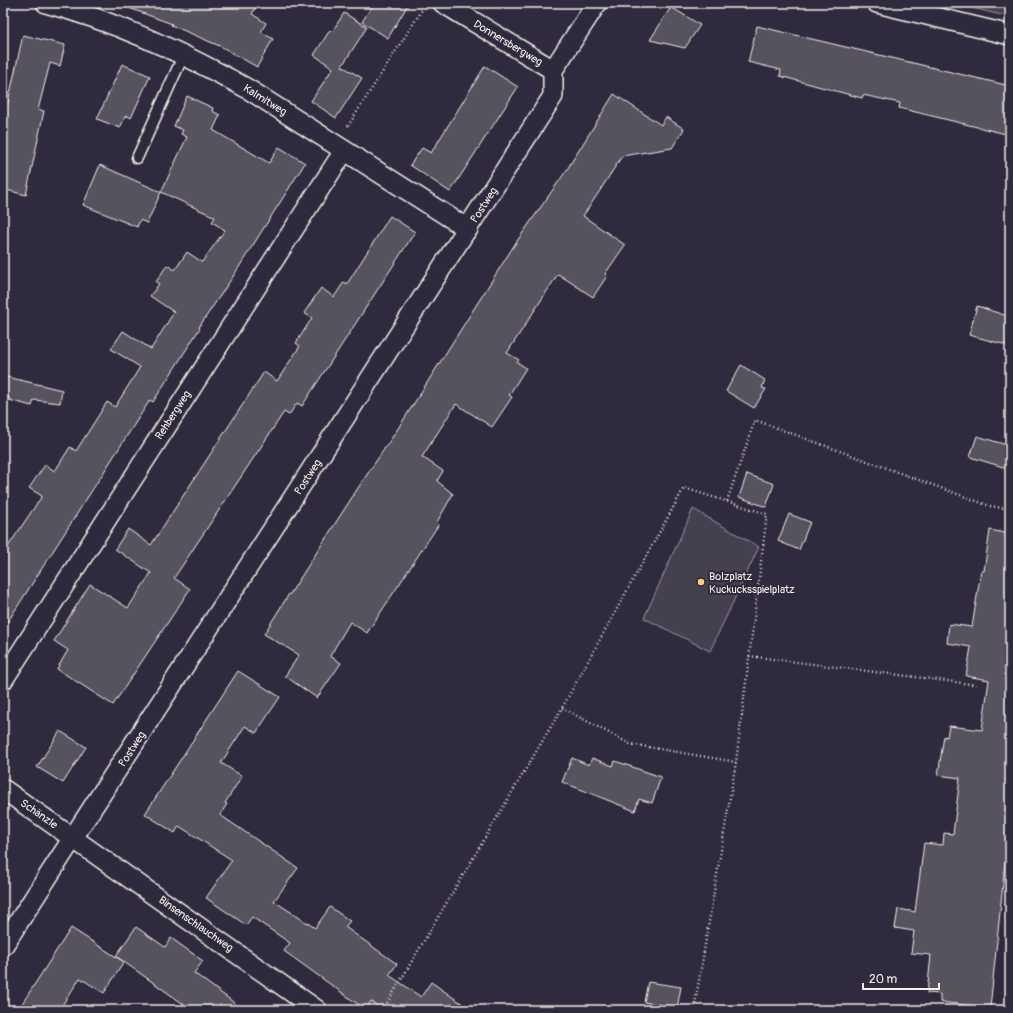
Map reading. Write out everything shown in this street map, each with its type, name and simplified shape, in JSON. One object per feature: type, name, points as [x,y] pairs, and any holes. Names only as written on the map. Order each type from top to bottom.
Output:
[{"type":"street","name":"Kalmitweg","points":[[46,3],[117,26],[184,54],[248,89],[468,229]]},
{"type":"street","name":"Donnersbergweg","points":[[443,3],[553,70]]},
{"type":"street","points":[[553,70],[597,3]]},
{"type":"street","points":[[877,3],[1010,36]]},
{"type":"street","name":"Postweg","points":[[3,946],[74,839],[553,96],[553,70]]},
{"type":"street","name":"Rehbergweg","points":[[3,680],[340,148]]},
{"type":"street","name":"Schänzle","points":[[3,789],[74,839]]},
{"type":"street","name":"Binsenschlauchweg","points":[[74,839],[317,1010]]},
{"type":"lane","points":[[137,158],[184,54]]},
{"type":"path","points":[[340,148],[426,3]]},
{"type":"path","points":[[727,501],[755,420],[990,506],[1010,510]]},
{"type":"path","points":[[383,1010],[562,708],[684,488],[767,514],[736,762],[694,1010]]},
{"type":"path","points":[[749,656],[978,685]]},
{"type":"path","points":[[562,708],[630,744],[736,762]]},
{"type":"shaded area","points":[[951,3],[1010,3],[1010,17]]},
{"type":"shaded area","name":"Bolzplatz Kuckucksspielplatz","points":[[693,509],[759,547],[710,651],[644,618]]},
{"type":"building","points":[[121,3],[258,3],[252,14],[266,23],[261,32],[273,39],[257,67],[222,47],[171,25],[172,24],[121,5]]},
{"type":"building","points":[[374,3],[409,3],[388,38],[362,22]]},
{"type":"building","points":[[671,7],[700,25],[685,48],[650,40]]},
{"type":"building","points":[[344,13],[367,27],[342,66],[362,78],[336,118],[311,101],[333,68],[314,55],[330,30],[332,32]]},
{"type":"building","points":[[757,26],[1010,86],[1010,135],[899,108],[900,103],[863,95],[862,98],[780,76],[781,70],[748,62]]},
{"type":"building","points":[[23,35],[65,45],[60,66],[50,63],[38,110],[44,111],[26,195],[3,189],[3,125]]},
{"type":"building","points":[[122,64],[150,76],[131,118],[126,115],[120,128],[97,119]]},
{"type":"building","points":[[485,66],[518,87],[450,192],[410,165],[422,148],[431,153]]},
{"type":"building","points":[[614,94],[661,125],[666,117],[684,129],[672,148],[622,156],[583,216],[625,245],[605,274],[607,276],[593,297],[558,274],[507,353],[519,360],[517,362],[526,368],[509,395],[512,397],[492,427],[456,404],[422,457],[443,471],[437,481],[453,494],[437,522],[439,524],[367,633],[350,622],[330,656],[341,663],[317,698],[285,676],[299,655],[264,634],[399,427],[515,244],[566,171]]},
{"type":"building","points":[[187,96],[213,108],[212,111],[220,115],[213,130],[269,163],[279,147],[305,163],[199,327],[200,328],[153,402],[150,400],[3,629],[3,554],[42,496],[29,488],[45,465],[55,471],[70,447],[76,451],[107,402],[115,407],[140,367],[111,349],[123,331],[151,349],[174,312],[150,296],[159,284],[156,282],[167,265],[175,270],[187,252],[202,262],[225,230],[212,222],[215,217],[161,192],[187,137],[181,134],[183,130],[174,126]]},
{"type":"building","points":[[100,165],[161,192],[147,223],[140,220],[137,227],[83,205]]},
{"type":"building","points":[[390,216],[415,232],[302,406],[297,403],[289,415],[284,412],[174,578],[190,589],[113,705],[57,669],[68,650],[54,641],[90,584],[128,608],[151,573],[115,549],[128,529],[151,545],[264,372],[277,381],[300,346],[296,343],[312,318],[304,313],[321,288],[334,297],[344,282],[347,284]]},
{"type":"building","points":[[977,306],[1010,317],[1010,346],[969,335]]},
{"type":"building","points":[[741,365],[765,380],[762,388],[766,389],[754,408],[726,391]]},
{"type":"building","points":[[3,376],[62,390],[60,403],[34,400],[32,406],[9,400],[9,397],[3,396]]},
{"type":"building","points":[[977,436],[1010,446],[1010,469],[970,457]]},
{"type":"building","points":[[747,474],[774,484],[766,507],[739,497]]},
{"type":"building","points":[[789,514],[810,522],[799,550],[778,541]]},
{"type":"building","points":[[990,530],[1010,534],[1010,816],[990,1008],[940,1002],[940,994],[927,993],[931,955],[911,953],[914,931],[895,928],[898,909],[915,912],[924,843],[943,845],[944,833],[953,834],[960,778],[938,775],[944,736],[947,737],[949,726],[982,730],[989,680],[966,676],[971,647],[947,643],[949,624],[972,627],[981,571],[984,571]]},
{"type":"building","points":[[238,671],[280,697],[256,733],[245,726],[221,763],[242,776],[225,803],[227,804],[220,815],[298,868],[274,901],[315,928],[330,907],[350,921],[345,927],[397,964],[389,975],[421,997],[431,982],[471,1010],[382,1010],[371,1001],[366,1010],[284,951],[290,943],[252,917],[246,925],[206,898],[232,860],[179,826],[175,833],[145,814]]},
{"type":"building","points":[[60,731],[86,747],[63,783],[37,767]]},
{"type":"building","points":[[572,758],[589,765],[592,758],[613,766],[615,761],[661,777],[652,803],[639,799],[635,811],[562,782]]},
{"type":"building","points":[[136,927],[165,947],[171,938],[203,961],[194,973],[244,1010],[192,1010],[116,956]]},
{"type":"building","points":[[71,928],[124,962],[104,993],[80,978],[59,1010],[18,1010]]},
{"type":"building","points":[[648,982],[681,987],[677,1008],[644,1002]]},
{"type":"place","name":"Bolzplatz Kuckucksspielplatz","points":[[701,582]]}]
